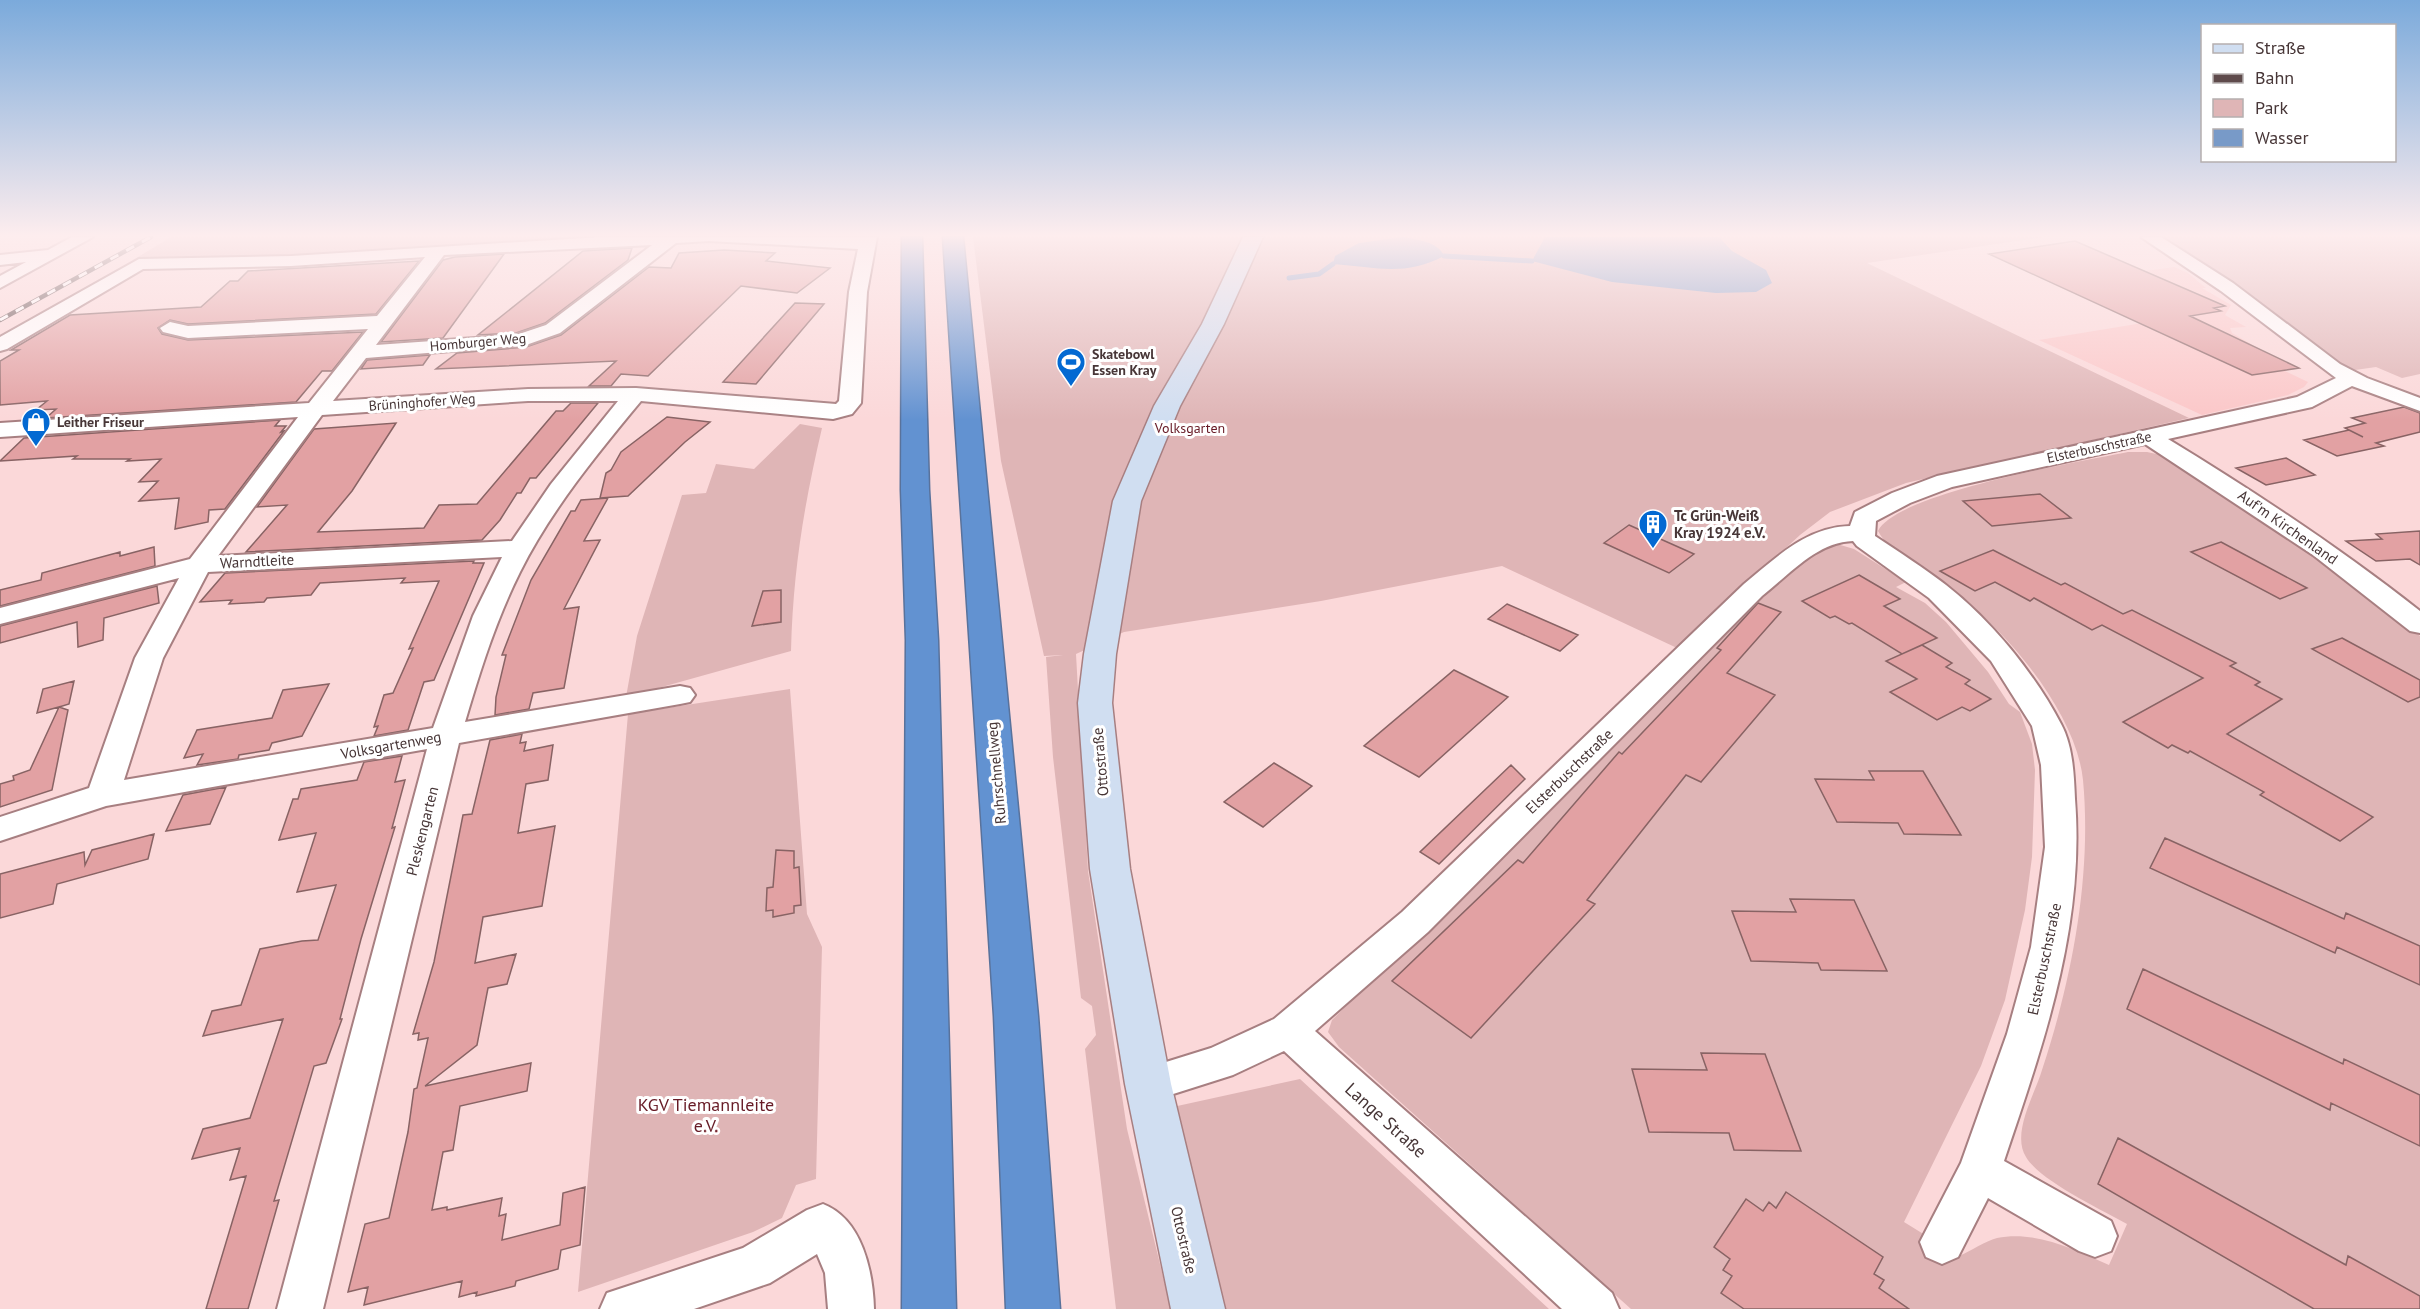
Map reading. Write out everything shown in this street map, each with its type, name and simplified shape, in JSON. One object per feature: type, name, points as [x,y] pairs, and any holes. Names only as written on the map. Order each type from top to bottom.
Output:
[{"type":"highway","points":[[913,298],[915,490],[922,640],[929,1309]]},
{"type":"highway","name":"Ruhrschnellweg","points":[[958,298],[1016,1016],[1033,1309]]},
{"type":"street","points":[[0,345],[81,298]]},
{"type":"street","points":[[103,795],[145,667],[199,565],[242,504],[401,298]]},
{"type":"street","name":"Homburger Weg","points":[[360,352],[519,341],[553,330],[594,298]]},
{"type":"street","name":"Brüninghofer Weg","points":[[0,430],[528,395],[636,394],[833,412],[844,409],[850,403],[858,298]]},
{"type":"street","name":"Ottostraße","points":[[1198,1309],[1194,1282],[1148,1084],[1110,869],[1095,703],[1100,654],[1121,522],[1134,480],[1167,406],[1225,298]]},
{"type":"street","points":[[2241,298],[2311,354],[2352,379],[2420,405]]},
{"type":"street","points":[[170,328],[188,332],[382,322]]},
{"type":"street","name":"Elsterbuschstraße","points":[[1942,1242],[1980,1170],[2027,1034],[2049,947],[2062,847],[2057,765],[2047,726],[2002,656],[1938,592],[1873,548],[1861,533],[1864,517],[1901,498],[1945,481],[2304,402],[2328,388],[2352,379]]},
{"type":"street","name":"Pleskengarten","points":[[300,1309],[446,735],[469,660],[520,548],[575,471],[636,394]]},
{"type":"street","name":"Auf'm Kirchenland","points":[[2150,437],[2248,498],[2350,570],[2420,625]]},
{"type":"street","name":"Elsterbuschstraße","points":[[1288,1031],[1415,922],[1753,590],[1809,546],[1834,534],[1861,533]]},
{"type":"street","name":"Warndtleite","points":[[0,616],[199,565],[520,548]]},
{"type":"street","name":"Volksgartenweg","points":[[0,830],[103,795],[680,695]]},
{"type":"street","points":[[1148,1084],[1220,1063],[1288,1031]]},
{"type":"street","name":"Lange Straße","points":[[1288,1031],[1596,1309]]},
{"type":"street","points":[[1980,1170],[2095,1236]]},
{"type":"street","points":[[623,1309],[754,1267],[823,1224],[842,1249],[851,1286],[851,1309]]},
{"type":"shaded area","points":[[2136,298],[2219,298],[2231,305],[2225,315],[2246,327],[2230,328],[2232,333],[2294,369],[2285,371],[2308,382],[2304,387],[2288,395],[2202,415],[2039,340],[2161,320]]},
{"type":"green space","name":"Volksgarten","points":[[981,298],[1940,298],[2189,418],[1906,483],[1830,512],[1800,535],[1677,648],[1502,566],[1321,601],[1124,632],[1076,654],[1088,871],[1127,1129],[1171,1309],[1116,1309],[1085,1049],[1096,1035],[1092,1006],[1081,998],[1053,757],[1046,657],[1063,655],[1044,656],[1001,461]]},
{"type":"green space","points":[[2250,298],[2420,298],[2420,374],[2402,378],[2376,367],[2355,370],[2332,359]]},
{"type":"green space","points":[[800,424],[822,428],[800,538],[791,651],[626,697],[637,636],[682,495],[706,493],[716,464],[754,469]]},
{"type":"green space","points":[[2128,452],[2147,452],[2166,456],[2352,579],[2420,636],[2420,1309],[1631,1309],[1339,1047],[1328,1032],[1332,1020],[1559,794],[1714,647],[1762,592],[1821,546],[1837,544],[1854,549],[1906,582],[1896,587],[1925,603],[1946,622],[1988,672],[2009,704],[2020,712],[2032,744],[2035,770],[2032,857],[2025,910],[2005,1000],[1981,1066],[1904,1222],[1959,1256],[1988,1241],[2012,1236],[2055,1243],[2109,1265],[2127,1224],[2044,1176],[2026,1157],[2021,1137],[2026,1114],[2053,1035],[2071,964],[2077,927],[2085,853],[2083,780],[2078,754],[2067,727],[2052,700],[2015,649],[1972,606],[1901,557],[1878,531],[1892,517],[1918,504],[1953,492],[2033,471]]},
{"type":"green space","name":"KGV Tiemannleite e.V.","points":[[790,689],[807,914],[822,947],[816,1179],[796,1185],[782,1218],[753,1232],[578,1292],[628,714]]},
{"type":"green space","points":[[1300,1079],[1549,1309],[1204,1309],[1159,1110]]},
{"type":"building","points":[[211,298],[389,298],[376,314],[188,324],[170,320],[158,328],[162,334],[188,340],[363,332],[332,371],[322,371],[296,402],[46,418],[56,409],[36,410],[47,401],[0,405],[0,361],[19,350],[11,350],[70,315],[201,307]]},
{"type":"building","points":[[414,298],[472,298],[443,338],[381,342]]},
{"type":"building","points":[[524,298],[578,298],[545,323],[516,333],[478,335]]},
{"type":"building","points":[[609,298],[729,298],[648,376],[621,374],[611,386],[589,386],[616,361],[436,369],[457,353],[526,347],[561,335]]},
{"type":"building","points":[[2085,298],[2207,298],[2225,306],[2214,308],[2221,311],[2190,316],[2299,368],[2252,375]]},
{"type":"building","points":[[795,303],[824,304],[756,384],[723,382]]},
{"type":"building","points":[[430,355],[423,365],[361,369],[367,360]]},
{"type":"building","points":[[571,403],[598,403],[536,478],[530,478],[521,493],[517,493],[500,520],[482,540],[246,552],[287,505],[257,507],[314,429],[396,423],[352,491],[318,532],[424,528],[439,505],[477,504],[556,411],[563,411]]},
{"type":"building","points":[[2404,407],[2420,413],[2420,432],[2376,443],[2384,446],[2337,456],[2304,440],[2349,430],[2345,428],[2365,423],[2352,418]]},
{"type":"building","points":[[667,417],[710,422],[685,442],[628,496],[600,498],[606,473],[611,470],[621,452]]},
{"type":"building","points":[[280,420],[275,426],[286,426],[281,432],[284,431],[225,509],[209,510],[208,522],[175,529],[179,498],[139,501],[158,481],[139,482],[161,459],[127,461],[130,459],[73,459],[77,456],[0,461],[24,438]]},
{"type":"building","points":[[2286,458],[2315,475],[2266,485],[2236,468]]},
{"type":"building","points":[[2040,494],[2071,518],[1992,526],[1963,501]]},
{"type":"building","points":[[608,498],[584,541],[600,540],[564,609],[579,607],[564,688],[533,693],[529,709],[495,715],[496,697],[506,655],[502,655],[531,580],[571,511],[575,511],[581,500]]},
{"type":"building","name":"Tc Grün-Weiß Kray 1924 e.V.","points":[[1629,525],[1694,554],[1669,573],[1604,543]]},
{"type":"building","points":[[2420,531],[2420,565],[2410,559],[2376,561],[2346,541],[2382,539],[2376,534]]},
{"type":"building","points":[[2221,542],[2307,588],[2280,599],[2191,552]]},
{"type":"building","points":[[154,547],[155,566],[0,606],[0,590],[41,580],[42,573],[120,552],[120,556]]},
{"type":"building","points":[[1993,550],[2061,585],[2065,583],[2123,614],[2132,610],[2236,663],[2230,666],[2260,682],[2255,685],[2282,699],[2227,734],[2373,817],[2340,841],[2260,795],[2264,792],[2190,751],[2188,753],[2172,745],[2168,748],[2123,722],[2203,678],[2102,625],[2092,630],[2034,598],[2030,601],[1995,582],[1975,591],[1940,571]]},
{"type":"building","points":[[474,561],[473,563],[484,563],[434,680],[424,682],[408,730],[374,736],[378,726],[374,727],[384,695],[393,693],[413,648],[409,649],[439,581],[401,583],[405,578],[320,583],[311,595],[267,598],[264,602],[229,604],[232,600],[200,602],[225,573]]},
{"type":"building","points":[[1859,575],[1900,599],[1884,606],[1937,638],[1902,654],[1852,623],[1849,624],[1835,616],[1830,618],[1802,601]]},
{"type":"building","points":[[157,586],[159,603],[104,618],[103,640],[78,647],[77,622],[0,643],[0,626]]},
{"type":"building","points":[[781,590],[781,622],[752,626],[763,591]]},
{"type":"building","points":[[1758,603],[1781,612],[1727,673],[1775,695],[1701,782],[1686,775],[1587,900],[1595,904],[1471,1038],[1392,981],[1518,860],[1523,863],[1619,752],[1622,754],[1721,650],[1717,648]]},
{"type":"building","points":[[1507,604],[1578,635],[1560,651],[1488,619]]},
{"type":"building","points":[[2342,638],[2420,680],[2420,697],[2408,702],[2312,649]]},
{"type":"building","points":[[1922,645],[1952,663],[1946,667],[1970,680],[1965,684],[1991,699],[1970,711],[1962,707],[1937,720],[1890,692],[1917,679],[1886,661]]},
{"type":"building","points":[[1454,670],[1508,697],[1419,777],[1364,746]]},
{"type":"building","points":[[74,681],[69,704],[37,713],[43,689]]},
{"type":"building","points":[[329,684],[302,736],[272,743],[269,750],[239,755],[238,759],[197,765],[203,754],[184,758],[197,730],[272,718],[283,690]]},
{"type":"building","points":[[59,707],[68,710],[52,790],[0,807],[0,784],[14,780],[13,776],[30,770]]},
{"type":"building","points":[[522,734],[520,743],[526,742],[524,751],[553,745],[548,780],[526,784],[518,833],[555,826],[542,906],[483,917],[475,963],[516,954],[507,984],[488,988],[477,1045],[425,1086],[531,1063],[527,1091],[460,1106],[453,1150],[443,1152],[432,1210],[447,1207],[447,1210],[502,1198],[499,1216],[506,1214],[502,1240],[560,1225],[563,1193],[585,1187],[580,1245],[561,1250],[558,1269],[516,1281],[515,1286],[476,1296],[477,1292],[459,1297],[462,1281],[364,1305],[368,1287],[348,1292],[365,1224],[389,1218],[408,1132],[414,1089],[417,1088],[428,1038],[418,1040],[419,1033],[413,1034],[434,962],[463,815],[472,814],[490,740]]},
{"type":"building","points":[[402,756],[395,782],[405,780],[392,828],[395,827],[361,939],[340,1019],[342,1019],[326,1063],[314,1066],[274,1201],[279,1200],[248,1309],[206,1309],[246,1176],[230,1180],[240,1148],[192,1159],[203,1129],[250,1118],[283,1019],[203,1036],[212,1011],[241,1005],[260,949],[318,940],[336,885],[297,892],[316,833],[279,840],[293,799],[298,799],[301,789],[357,780],[364,762]]},
{"type":"building","points":[[1274,763],[1312,786],[1263,827],[1224,802]]},
{"type":"building","points":[[1511,765],[1525,779],[1439,864],[1420,852]]},
{"type":"building","points":[[1869,771],[1923,771],[1961,835],[1904,834],[1898,823],[1837,822],[1815,779],[1874,780]]},
{"type":"building","points":[[226,787],[210,824],[166,831],[183,795]]},
{"type":"building","points":[[154,834],[148,859],[57,884],[53,904],[0,918],[0,874],[84,852],[85,865],[92,850]]},
{"type":"building","points":[[2165,838],[2344,919],[2346,913],[2420,946],[2420,985],[2337,947],[2335,953],[2150,868]]},
{"type":"building","points":[[776,850],[794,851],[794,868],[799,867],[801,905],[794,906],[794,913],[773,917],[773,910],[766,911],[767,888],[773,887]]},
{"type":"building","points":[[1790,899],[1854,900],[1887,971],[1821,970],[1818,963],[1751,961],[1732,911],[1796,912]]},
{"type":"building","points":[[2143,969],[2343,1064],[2344,1059],[2420,1095],[2420,1146],[2331,1103],[2330,1110],[2127,1009]]},
{"type":"building","points":[[1701,1053],[1765,1054],[1801,1151],[1734,1150],[1729,1133],[1649,1132],[1632,1069],[1707,1070]]},
{"type":"building","points":[[2118,1138],[2346,1265],[2348,1256],[2420,1296],[2420,1309],[2314,1309],[2098,1184]]},
{"type":"building","points":[[1786,1192],[1883,1257],[1874,1274],[1884,1280],[1879,1288],[1909,1309],[1744,1309],[1721,1293],[1732,1276],[1723,1270],[1730,1259],[1714,1247],[1746,1199],[1763,1211],[1769,1202],[1776,1208]]},
{"type":"railway","points":[[0,320],[40,298]]},
{"type":"place","name":"Skatebowl Essen Kray","points":[[1071,388]]},
{"type":"place","name":"Leither Friseur","points":[[36,448]]},
{"type":"place","name":"Tc Grün-Weiß Kray 1924 e.V.","points":[[1653,550]]}]
